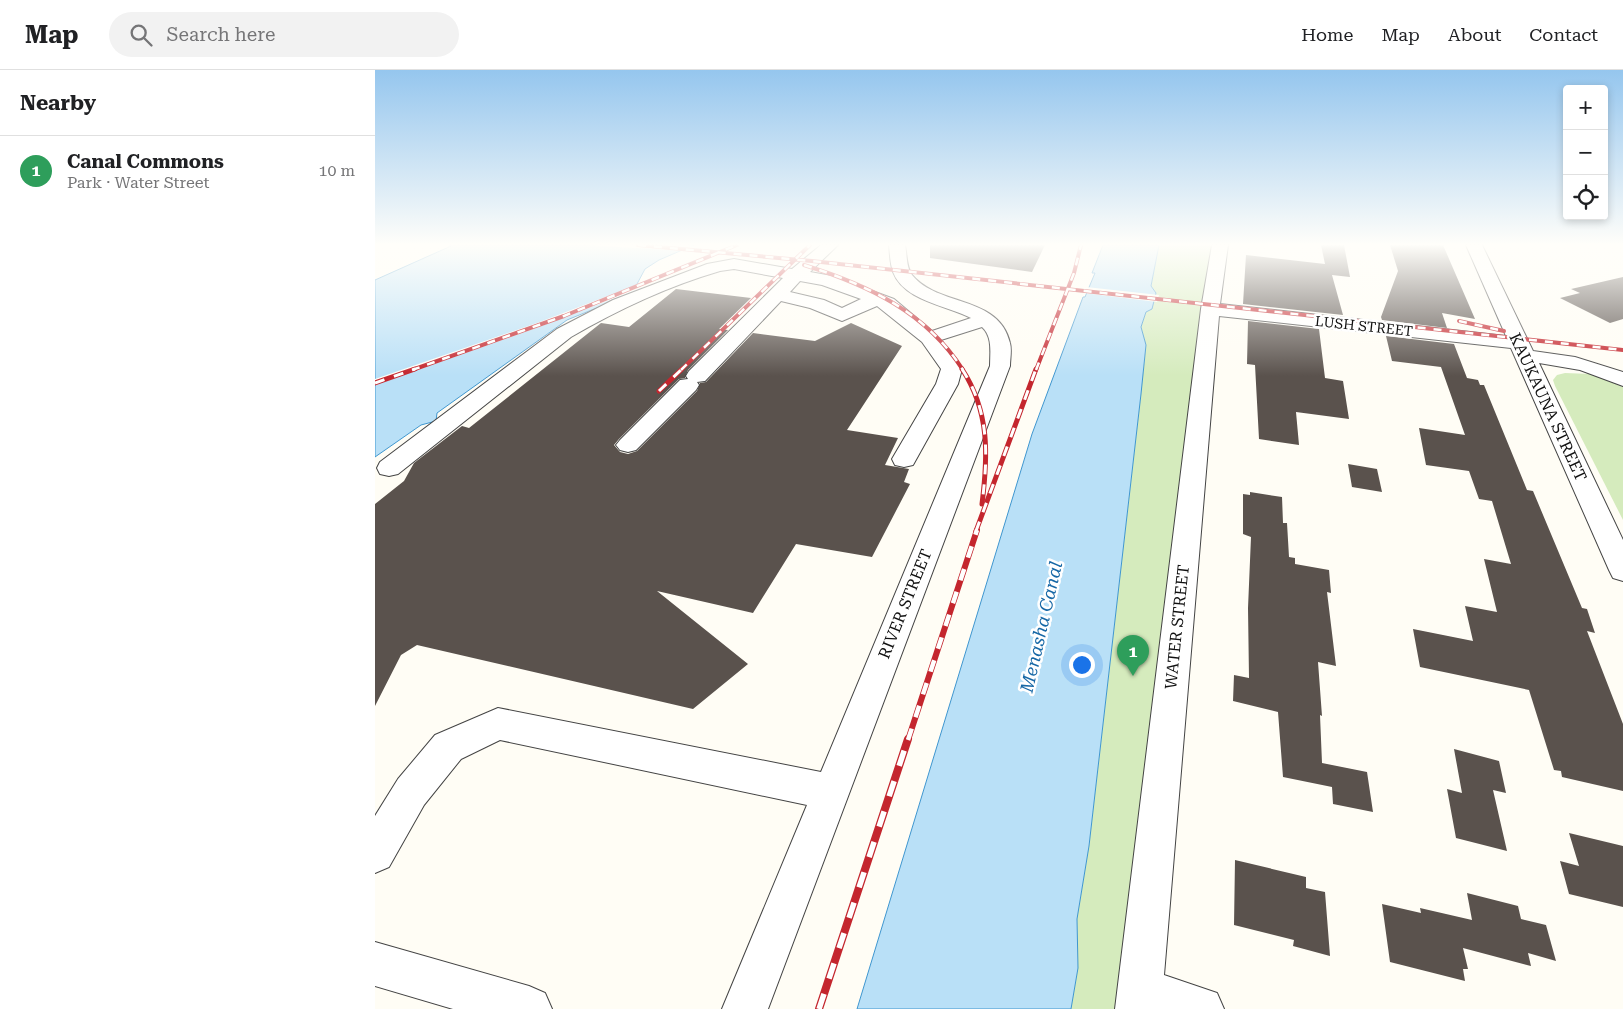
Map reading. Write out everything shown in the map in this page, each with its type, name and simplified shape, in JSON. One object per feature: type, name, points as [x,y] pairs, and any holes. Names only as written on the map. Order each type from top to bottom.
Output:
[{"type":"street","points":[[389,468],[564,333],[593,316],[656,289]]},
{"type":"street","points":[[628,445],[782,289]]},
{"type":"street","points":[[849,289],[887,302],[929,338],[952,369],[947,384],[904,459]]},
{"type":"street","name":"RIVER STREET","points":[[745,1009],[1000,366],[1003,350],[1001,338],[986,319],[971,309],[920,289]]},
{"type":"street","name":"WATER STREET","points":[[1139,1000],[1213,289]]},
{"type":"street","name":"KAUKAUNA STREET","points":[[1494,289],[1623,570]]},
{"type":"street","points":[[777,294],[817,304],[842,315],[876,299]]},
{"type":"street","name":"LUSH STREET","points":[[1210,309],[1522,349],[1588,365],[1623,380]]},
{"type":"street","points":[[929,338],[986,319]]},
{"type":"street","points":[[947,384],[989,391]]},
{"type":"street","points":[[375,853],[411,792],[447,747],[497,724],[831,792]]},
{"type":"street","points":[[375,964],[529,1009]]},
{"type":"street","points":[[1139,1000],[1201,1009]]},
{"type":"green space","points":[[1153,289],[1207,289],[1119,1009],[1071,1009],[1078,968],[1077,919],[1089,846],[1141,394],[1146,345],[1141,327],[1146,312],[1152,309],[1156,293]]},
{"type":"green space","points":[[1565,373],[1591,374],[1623,387],[1623,520],[1555,386],[1553,380],[1557,375]]},
{"type":"water","points":[[375,289],[643,289],[567,320],[437,413],[436,421],[421,425],[375,457]]},
{"type":"water","name":"Menasha Canal","points":[[1088,289],[1153,289],[1156,293],[1152,309],[1146,312],[1141,327],[1146,345],[1141,394],[1089,846],[1077,919],[1078,968],[1071,1009],[857,1009],[1032,434],[1083,297],[1085,297]]},
{"type":"pier","points":[[626,289],[639,289],[539,327],[375,385],[375,379],[537,323]]},
{"type":"pier","points":[[1085,289],[1103,289],[1159,295],[1157,302],[1084,293]]},
{"type":"building","points":[[676,289],[751,298],[719,329],[728,330],[688,370],[685,378],[679,379],[619,439],[614,445],[620,452],[628,454],[637,451],[697,391],[700,383],[706,382],[753,333],[815,341],[851,323],[902,346],[847,430],[898,438],[885,465],[909,469],[904,482],[910,484],[872,557],[796,544],[753,613],[657,591],[748,664],[693,709],[417,645],[401,655],[375,706],[375,504],[404,481],[414,463],[462,426],[469,428],[601,323],[629,327]]},
{"type":"building","points":[[1244,289],[1336,289],[1343,315],[1243,304]]},
{"type":"building","points":[[1391,289],[1462,289],[1475,319],[1442,313],[1447,328],[1382,320],[1381,317]]},
{"type":"building","points":[[1571,289],[1623,289],[1623,319],[1610,323],[1560,298],[1580,293]]},
{"type":"building","points":[[1248,321],[1319,329],[1325,378],[1343,381],[1349,419],[1296,412],[1299,445],[1259,439],[1255,365],[1247,364]]},
{"type":"building","points":[[1386,336],[1454,344],[1467,378],[1478,380],[1480,385],[1484,385],[1527,490],[1533,491],[1582,608],[1587,609],[1595,633],[1587,631],[1623,724],[1623,791],[1562,777],[1561,771],[1554,770],[1529,690],[1420,667],[1413,629],[1473,641],[1465,606],[1497,612],[1484,559],[1511,564],[1492,501],[1479,499],[1469,471],[1426,465],[1419,428],[1465,435],[1441,367],[1392,361]]},
{"type":"building","points":[[1348,464],[1377,469],[1382,492],[1352,487]]},
{"type":"building","points":[[1250,492],[1282,497],[1283,523],[1287,523],[1289,557],[1295,558],[1295,564],[1329,570],[1331,593],[1327,592],[1336,666],[1318,662],[1322,716],[1320,715],[1322,763],[1367,772],[1373,812],[1333,804],[1332,787],[1283,777],[1278,712],[1233,701],[1234,675],[1249,678],[1248,608],[1251,537],[1243,534],[1243,494],[1250,495]]},
{"type":"building","points":[[1454,749],[1499,761],[1506,793],[1493,790],[1507,851],[1456,838],[1447,789],[1462,793]]},
{"type":"building","points":[[1569,833],[1623,846],[1623,907],[1569,894],[1560,861],[1579,866]]},
{"type":"building","points":[[1235,860],[1306,877],[1306,888],[1325,892],[1330,956],[1293,946],[1294,940],[1234,925]]},
{"type":"building","points":[[1467,893],[1518,906],[1521,919],[1546,925],[1556,961],[1528,953],[1531,966],[1463,948],[1468,969],[1463,969],[1465,981],[1390,962],[1382,904],[1421,913],[1420,908],[1472,920]]},
{"type":"railway","points":[[412,370],[564,316],[630,289]]},
{"type":"railway","points":[[681,370],[765,289]]},
{"type":"railway","points":[[866,289],[894,303],[932,332],[963,370]]},
{"type":"railway","points":[[1036,370],[1068,289]]},
{"type":"railway","points":[[1068,289],[1623,350]]},
{"type":"railway","points":[[1459,321],[1504,331]]},
{"type":"railway","points":[[375,383],[415,369]]},
{"type":"railway","points":[[659,391],[682,369]]},
{"type":"railway","points":[[962,369],[978,401],[985,435],[986,452],[982,504]]},
{"type":"railway","points":[[976,531],[1036,369]]},
{"type":"railway","points":[[908,740],[977,530]]},
{"type":"railway","points":[[819,1009],[908,739]]},
{"type":"place","name":"Canal Commons","points":[[1133,676]]}]
